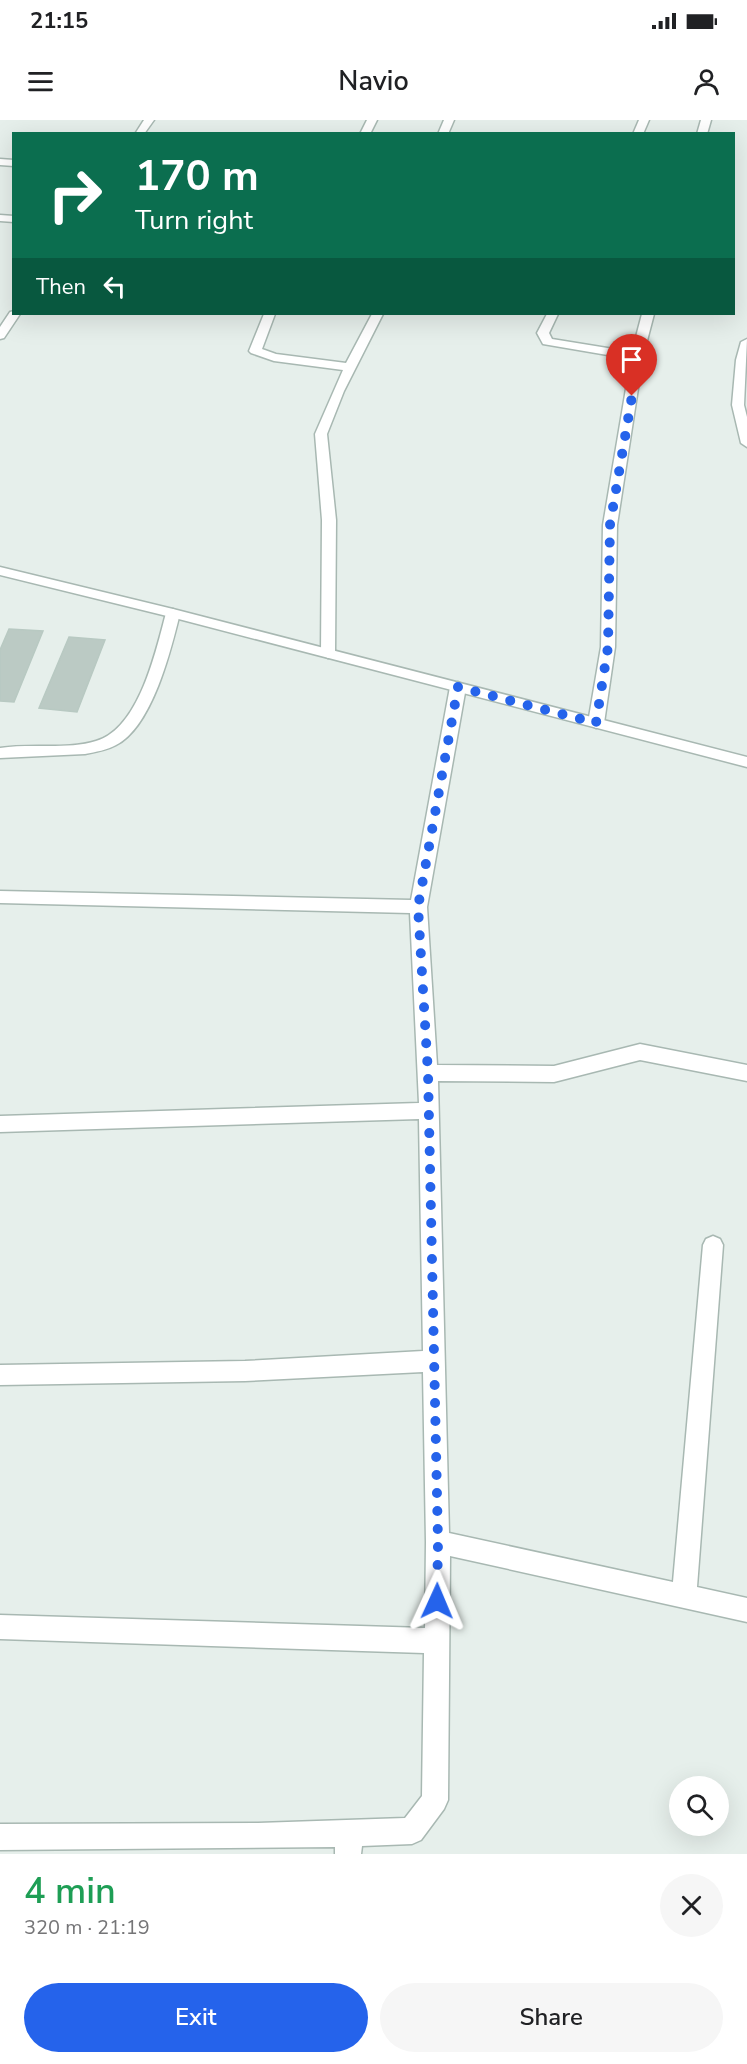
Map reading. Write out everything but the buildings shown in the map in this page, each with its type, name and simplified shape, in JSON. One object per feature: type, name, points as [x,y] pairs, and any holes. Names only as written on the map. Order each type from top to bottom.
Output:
[{"type":"street","points":[[0,336],[13,315]]},
{"type":"street","points":[[269,315],[255,351],[274,357],[351,367]]},
{"type":"street","points":[[328,653],[329,520],[321,434],[377,315]]},
{"type":"street","points":[[552,315],[543,333],[547,342],[637,356]]},
{"type":"street","points":[[596,723],[608,647],[610,525],[630,417],[637,356],[648,315]]},
{"type":"street","points":[[747,342],[742,360],[738,405],[747,443]]},
{"type":"street","points":[[0,571],[173,613],[747,762]]},
{"type":"street","points":[[0,753],[18,750],[99,747],[125,732],[153,685],[173,613]]},
{"type":"street","points":[[0,1837],[152,1846],[349,1844],[412,1831],[435,1800],[438,1542],[428,1073],[418,907],[458,687]]},
{"type":"street","points":[[0,897],[418,907]]},
{"type":"street","points":[[428,1073],[554,1074],[640,1052],[747,1073]]},
{"type":"street","points":[[0,1124],[428,1111]]},
{"type":"street","points":[[684,1596],[713,1245]]},
{"type":"street","points":[[0,1375],[245,1371],[434,1361]]},
{"type":"street","points":[[438,1542],[747,1610]]},
{"type":"street","points":[[0,1627],[436,1641]]},
{"type":"route","points":[[437,1601],[438,1542],[428,1073],[418,907],[458,687],[596,723],[608,647],[610,525],[632,396]]}]
